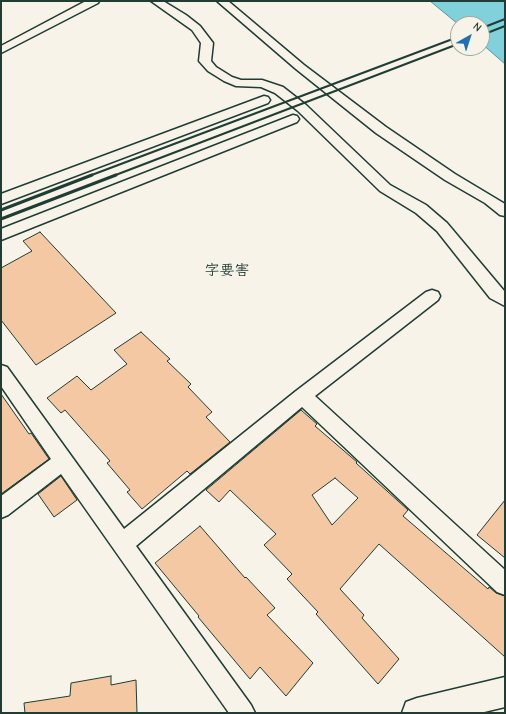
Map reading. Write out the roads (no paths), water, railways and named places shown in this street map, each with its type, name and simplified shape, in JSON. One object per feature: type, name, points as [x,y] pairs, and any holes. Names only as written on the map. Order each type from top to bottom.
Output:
[{"type":"street","points":[[1,50],[94,1]]},
{"type":"street","points":[[156,1],[182,17],[196,28],[207,43],[208,51],[205,61],[212,68],[228,79],[240,83],[262,84],[279,90],[302,108],[385,188],[420,209],[442,227],[496,294],[505,300]]},
{"type":"street","points":[[222,1],[300,67],[381,130],[450,177],[490,200],[505,211]]},
{"type":"street","points":[[1,199],[264,100]]},
{"type":"street","points":[[1,235],[294,119]]},
{"type":"street","points":[[123,543],[302,396],[432,296]]},
{"type":"street","points":[[1,372],[243,713]]},
{"type":"street","points":[[302,396],[505,584]]},
{"type":"street","points":[[1,508],[63,461]]},
{"type":"street","points":[[417,713],[505,692]]},
{"type":"water","points":[[430,1],[505,1],[505,64],[490,51],[490,16],[450,16],[450,17]]},
{"type":"railway","points":[[490,25],[505,19]]},
{"type":"railway","points":[[490,32],[505,26]]},
{"type":"railway","points":[[89,176],[450,40]]},
{"type":"railway","points":[[113,176],[450,47]]},
{"type":"railway","points":[[1,210],[92,175]]},
{"type":"railway","points":[[1,219],[116,175]]},
{"type":"district","name":"字要害","points":[[227,271]]}]
